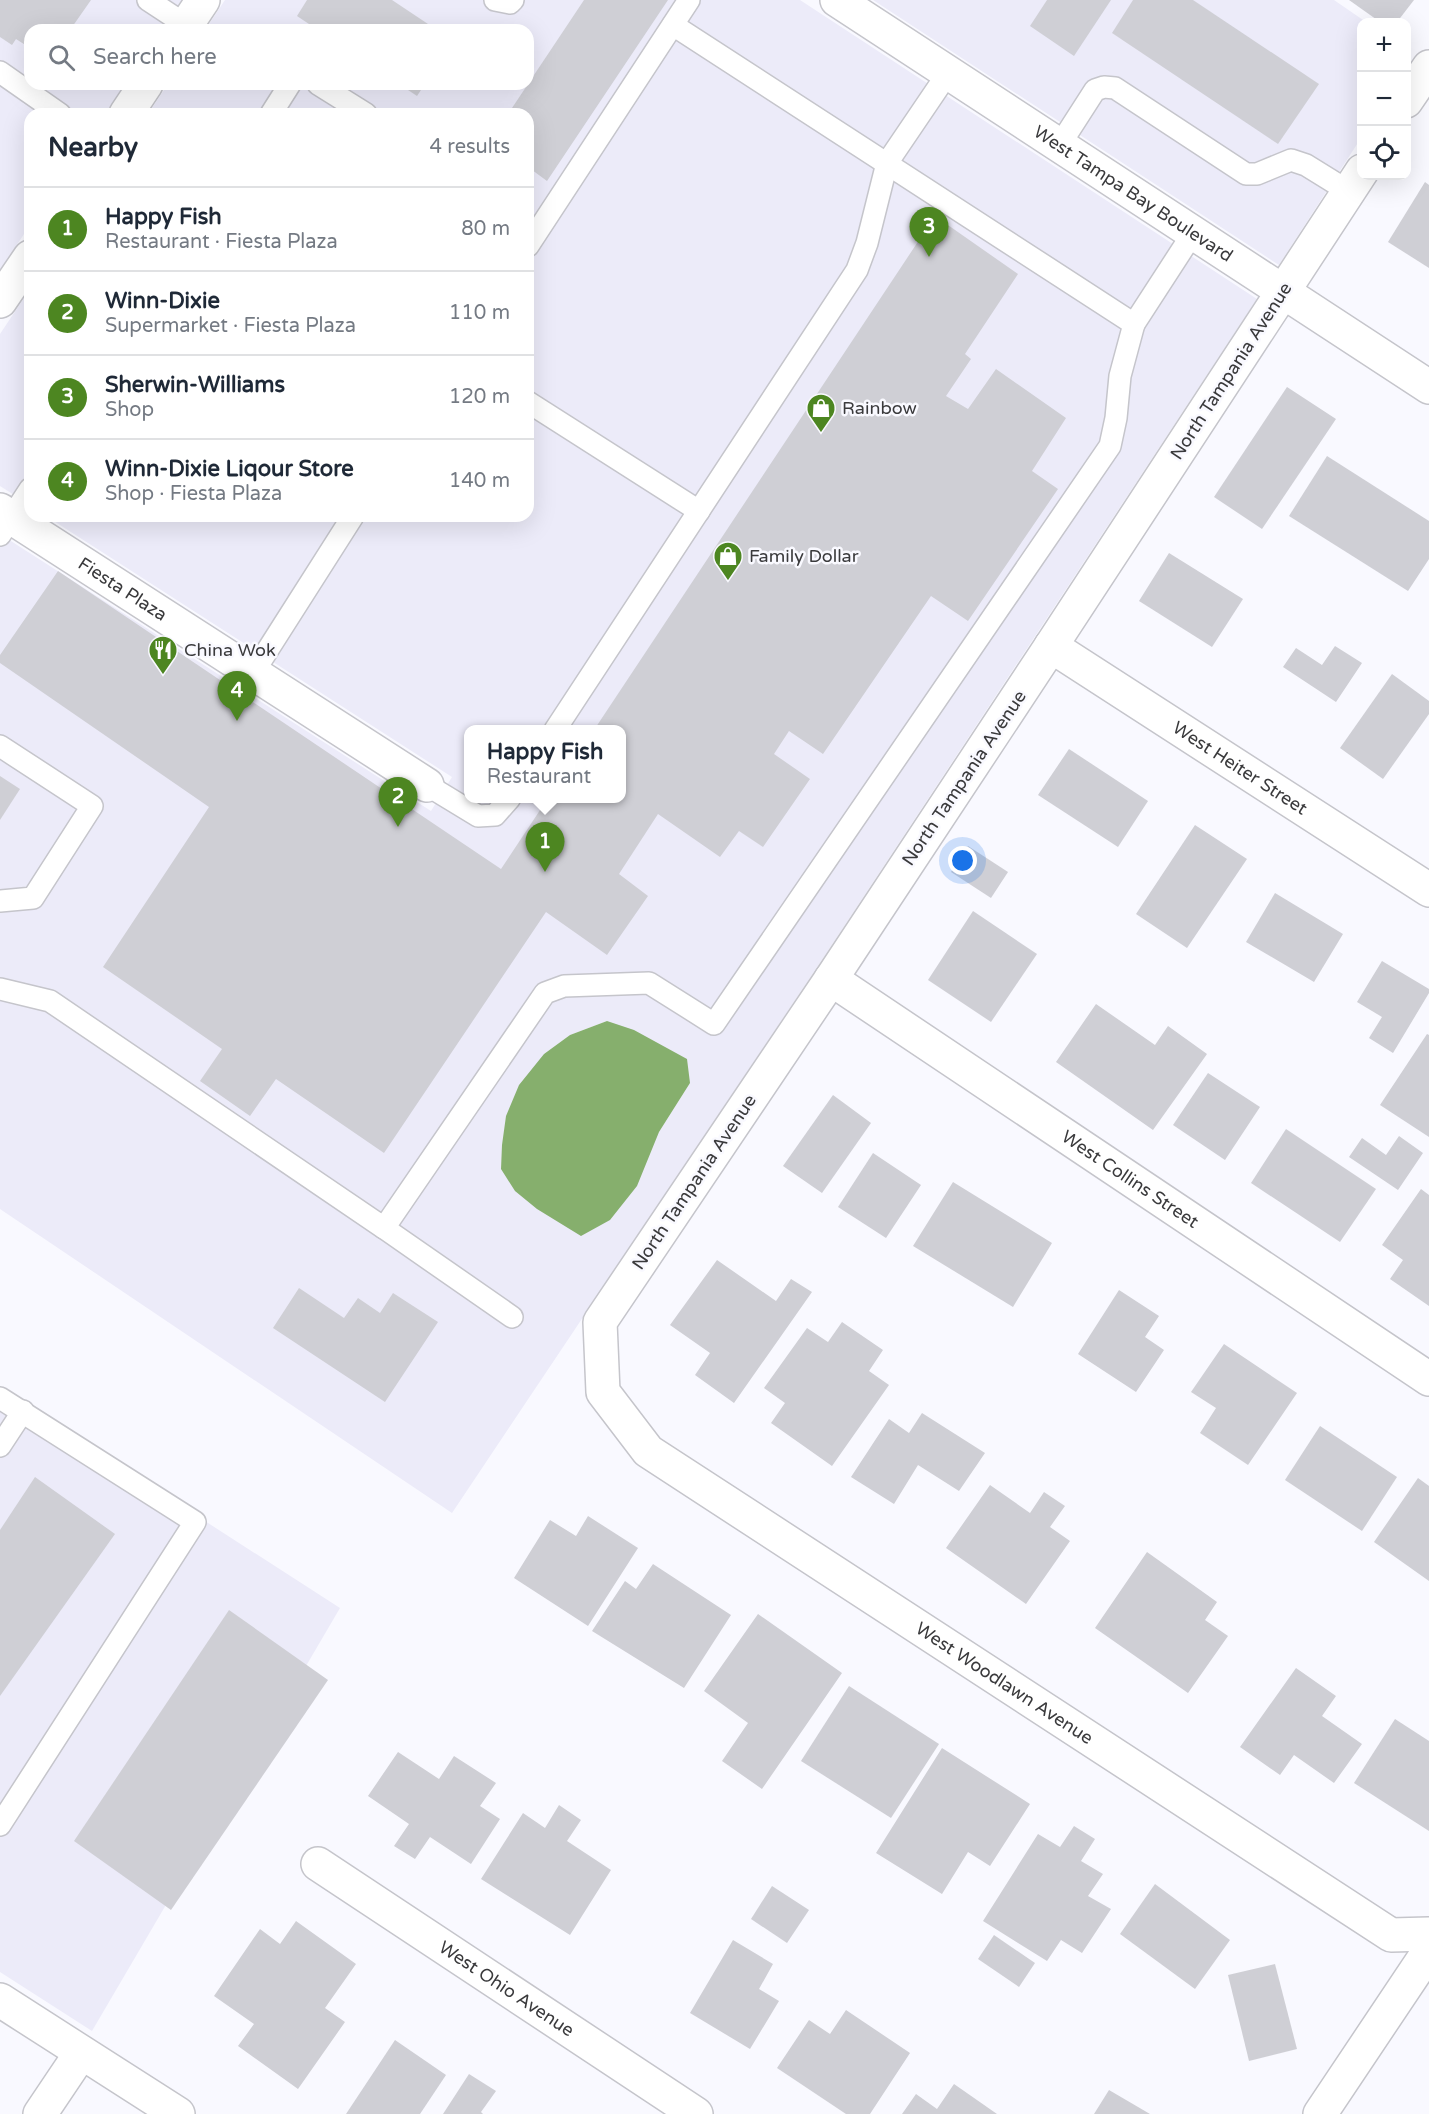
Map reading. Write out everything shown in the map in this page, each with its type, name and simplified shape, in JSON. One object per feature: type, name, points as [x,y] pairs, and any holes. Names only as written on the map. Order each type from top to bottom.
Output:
[{"type":"street","name":"West Tampa Bay Boulevard","points":[[837,0],[1429,387]]},
{"type":"street","points":[[1411,95],[1429,67]]},
{"type":"street","points":[[130,108],[142,90]]},
{"type":"street","name":"North Tampania Avenue","points":[[603,1392],[600,1322],[831,979],[1355,181]]},
{"type":"street","points":[[0,301],[24,266]]},
{"type":"street","name":"Fiesta Plaza","points":[[4,521],[253,673],[427,785]]},
{"type":"street","name":"West Heiter Street","points":[[1051,646],[1429,890]]},
{"type":"street","name":"West Collins Street","points":[[831,979],[1429,1379]]},
{"type":"street","name":"West Woodlawn Avenue","points":[[603,1392],[648,1451],[658,1458],[1391,1935],[1429,1934]]},
{"type":"street","name":"West Ohio Avenue","points":[[318,1864],[696,2114]]},
{"type":"street","points":[[1320,2114],[1429,1951]]},
{"type":"street","points":[[0,2000],[178,2114]]},
{"type":"street","points":[[40,2114],[81,2053]]},
{"type":"lane","points":[[148,0],[191,18]]},
{"type":"lane","points":[[495,0],[510,3],[513,0]]},
{"type":"lane","points":[[535,222],[689,0]]},
{"type":"lane","points":[[673,25],[1134,324]]},
{"type":"lane","points":[[0,72],[24,89]]},
{"type":"lane","points":[[558,725],[856,270],[867,243],[887,163],[948,73]]},
{"type":"lane","points":[[1059,146],[1095,90],[1104,87],[1115,88],[1246,174],[1257,174],[1291,160],[1355,181]]},
{"type":"lane","points":[[26,90],[51,108]]},
{"type":"lane","points":[[275,108],[286,90]]},
{"type":"lane","points":[[328,90],[356,108]]},
{"type":"lane","points":[[384,1228],[545,993],[564,986],[648,983],[714,1024],[1110,446],[1116,418],[1120,376],[1134,324],[1193,232]]},
{"type":"lane","points":[[534,406],[699,511]]},
{"type":"lane","points":[[4,521],[24,496]]},
{"type":"lane","points":[[253,673],[349,522]]},
{"type":"lane","points":[[0,746],[93,806],[33,898],[0,901]]},
{"type":"lane","points":[[427,785],[478,816],[495,815],[506,803]]},
{"type":"lane","points":[[0,989],[50,1000],[512,1317]]},
{"type":"lane","points":[[0,1398],[195,1522],[0,1825]]},
{"type":"lane","points":[[0,1446],[23,1411]]},
{"type":"shaded area","points":[[0,0],[182,0],[165,24],[24,24],[24,90],[121,90],[109,108],[24,108],[24,234],[0,270]]},
{"type":"shaded area","points":[[225,0],[800,0],[1257,299],[816,969],[452,1513],[0,1209],[0,534],[431,811],[452,777],[55,522],[534,522],[534,108],[152,108],[164,90],[534,90],[534,24],[209,24]],"holes":[[[607,1021],[690,1083],[659,1132],[501,1169],[506,1117],[544,1054],[570,1035]]]},
{"type":"shaded area","points":[[873,0],[1334,0],[1360,18],[1357,18],[1357,144],[1279,265]]},
{"type":"shaded area","points":[[24,298],[24,501],[0,486],[0,334]]},
{"type":"shaded area","points":[[607,1021],[634,1030],[687,1059],[690,1083],[659,1132],[637,1186],[610,1220],[581,1236],[537,1209],[515,1191],[501,1169],[502,1145],[506,1116],[519,1085],[544,1054],[570,1035]]},
{"type":"shaded area","points":[[0,1389],[340,1608],[92,2031],[0,1972]]},
{"type":"building","points":[[0,0],[91,0],[74,24],[24,24],[24,44],[16,39],[12,45],[0,37]]},
{"type":"building","points":[[307,0],[392,0],[428,24],[309,24],[297,16]]},
{"type":"building","points":[[584,0],[668,0],[547,181],[534,171],[534,108],[512,108],[524,90],[534,90],[534,75]]},
{"type":"building","points":[[1047,0],[1111,0],[1074,56],[1030,26]]},
{"type":"building","points":[[1133,0],[1193,0],[1319,84],[1278,144],[1112,33]]},
{"type":"building","points":[[1349,0],[1414,0],[1400,18],[1374,18]]},
{"type":"building","points":[[408,90],[421,90],[417,96]]},
{"type":"building","points":[[1425,182],[1429,185],[1429,268],[1388,242]]},
{"type":"building","points":[[935,216],[1018,274],[965,354],[971,359],[946,396],[968,409],[996,369],[1066,418],[1032,471],[1058,489],[968,621],[931,596],[823,754],[789,731],[774,754],[810,779],[763,847],[739,831],[720,857],[658,814],[619,874],[648,896],[607,955],[546,912],[384,1153],[276,1079],[250,1116],[200,1081],[222,1049],[103,967],[209,807],[0,663],[0,655],[58,571],[501,869],[545,803],[626,803],[626,725],[597,725]]},
{"type":"building","points":[[1287,387],[1336,419],[1262,529],[1214,497]]},
{"type":"building","points":[[1327,456],[1429,521],[1429,559],[1408,591],[1289,516]]},
{"type":"building","points":[[1169,553],[1243,599],[1212,647],[1139,601]]},
{"type":"building","points":[[1335,646],[1362,663],[1336,702],[1283,667],[1296,648],[1322,665]]},
{"type":"building","points":[[1392,674],[1429,701],[1429,714],[1383,779],[1340,748]]},
{"type":"building","points":[[1069,749],[1148,801],[1118,847],[1038,795]]},
{"type":"building","points":[[0,776],[20,789],[0,820]]},
{"type":"building","points":[[1195,825],[1247,859],[1187,948],[1136,914]]},
{"type":"building","points":[[968,846],[1008,872],[991,898],[951,872]]},
{"type":"building","points":[[1275,893],[1343,934],[1314,982],[1246,942]]},
{"type":"building","points":[[973,911],[1037,954],[991,1022],[928,980]]},
{"type":"building","points":[[1382,961],[1429,989],[1429,993],[1393,1053],[1369,1038],[1382,1017],[1357,1002]]},
{"type":"building","points":[[1096,1004],[1155,1045],[1168,1026],[1207,1054],[1153,1130],[1056,1062]]},
{"type":"building","points":[[1427,1034],[1429,1035],[1429,1137],[1380,1105]]},
{"type":"building","points":[[1208,1073],[1260,1107],[1225,1160],[1173,1125]]},
{"type":"building","points":[[833,1095],[871,1123],[822,1193],[783,1166]]},
{"type":"building","points":[[1286,1129],[1376,1189],[1340,1242],[1251,1183]]},
{"type":"building","points":[[1399,1136],[1423,1153],[1398,1190],[1349,1157],[1362,1138],[1386,1155]]},
{"type":"building","points":[[873,1153],[921,1185],[886,1238],[838,1207]]},
{"type":"building","points":[[953,1182],[1052,1243],[1013,1307],[913,1246]]},
{"type":"building","points":[[1421,1189],[1429,1195],[1429,1306],[1390,1279],[1403,1260],[1382,1245]]},
{"type":"building","points":[[717,1260],[776,1301],[791,1279],[812,1292],[734,1403],[695,1375],[710,1353],[670,1325]]},
{"type":"building","points":[[299,1288],[344,1318],[358,1298],[380,1313],[393,1293],[438,1322],[385,1402],[273,1328]]},
{"type":"building","points":[[1119,1290],[1159,1316],[1145,1337],[1164,1350],[1136,1392],[1078,1354]]},
{"type":"building","points":[[842,1322],[883,1350],[869,1371],[889,1385],[832,1466],[771,1423],[785,1403],[764,1388],[807,1328],[828,1342]]},
{"type":"building","points":[[1224,1344],[1297,1393],[1248,1465],[1200,1433],[1216,1408],[1191,1392]]},
{"type":"building","points":[[922,1413],[985,1453],[959,1491],[918,1465],[894,1504],[851,1477],[889,1419],[909,1433]]},
{"type":"building","points":[[1320,1426],[1397,1477],[1362,1531],[1285,1480]]},
{"type":"building","points":[[35,1477],[115,1534],[0,1696],[0,1530]]},
{"type":"building","points":[[1418,1478],[1429,1486],[1429,1581],[1374,1542]]},
{"type":"building","points":[[990,1485],[1030,1513],[1044,1492],[1065,1506],[1050,1527],[1070,1541],[1026,1604],[946,1548]]},
{"type":"building","points":[[588,1516],[638,1548],[588,1626],[514,1578],[550,1520],[576,1536]]},
{"type":"building","points":[[1147,1552],[1217,1602],[1205,1620],[1228,1636],[1188,1693],[1095,1628]]},
{"type":"building","points":[[653,1564],[731,1615],[684,1688],[592,1631],[625,1581],[636,1589]]},
{"type":"building","points":[[229,1610],[328,1680],[171,1910],[74,1841]]},
{"type":"building","points":[[758,1614],[842,1673],[762,1789],[722,1761],[748,1723],[704,1691]]},
{"type":"building","points":[[1296,1668],[1336,1696],[1322,1716],[1362,1744],[1334,1783],[1294,1755],[1280,1775],[1240,1747]]},
{"type":"building","points":[[849,1686],[939,1744],[891,1818],[801,1761]]},
{"type":"building","points":[[1395,1719],[1429,1741],[1429,1831],[1354,1783]]},
{"type":"building","points":[[942,1748],[1030,1804],[990,1866],[968,1852],[942,1894],[876,1853]]},
{"type":"building","points":[[398,1752],[439,1779],[454,1756],[496,1783],[480,1806],[500,1819],[471,1864],[430,1837],[415,1859],[394,1846],[409,1824],[368,1796]]},
{"type":"building","points":[[559,1805],[581,1820],[567,1841],[611,1870],[570,1935],[481,1879],[523,1813],[545,1828]]},
{"type":"building","points":[[1074,1826],[1095,1839],[1081,1861],[1103,1874],[1088,1896],[1111,1909],[1082,1953],[1061,1940],[1047,1961],[983,1921],[1038,1834],[1060,1847]]},
{"type":"building","points":[[1155,1884],[1230,1940],[1195,1989],[1120,1934]]},
{"type":"building","points":[[772,1886],[809,1910],[787,1943],[751,1919]]},
{"type":"building","points":[[296,1921],[356,1964],[325,2008],[345,2022],[298,2089],[238,2046],[254,2024],[214,1996],[260,1929],[280,1944]]},
{"type":"building","points":[[994,1935],[1035,1963],[1019,1987],[978,1959]]},
{"type":"building","points":[[733,1940],[773,1964],[759,1989],[779,2001],[750,2049],[690,2013]]},
{"type":"building","points":[[1275,1964],[1297,2049],[1249,2061],[1228,1975]]},
{"type":"building","points":[[846,2010],[910,2053],[870,2114],[846,2114],[777,2068],[809,2020],[830,2034]]},
{"type":"building","points":[[395,2040],[446,2075],[420,2114],[346,2114]]},
{"type":"building","points":[[469,2074],[496,2091],[481,2112],[483,2114],[443,2114]]},
{"type":"building","points":[[954,2084],[997,2114],[902,2114],[916,2094],[937,2109]]},
{"type":"building","points":[[1109,2090],[1150,2114],[1094,2114]]},
{"type":"place","name":"Sherwin-Williams","points":[[929,257]]},
{"type":"place","name":"Rainbow","points":[[821,434]]},
{"type":"place","name":"Family Dollar","points":[[728,582]]},
{"type":"place","name":"China Wok","points":[[163,676]]},
{"type":"place","name":"Winn-Dixie Liqour Store","points":[[237,721]]},
{"type":"place","name":"Winn-Dixie","points":[[398,827]]},
{"type":"place","name":"Happy Fish","points":[[545,872]]}]
